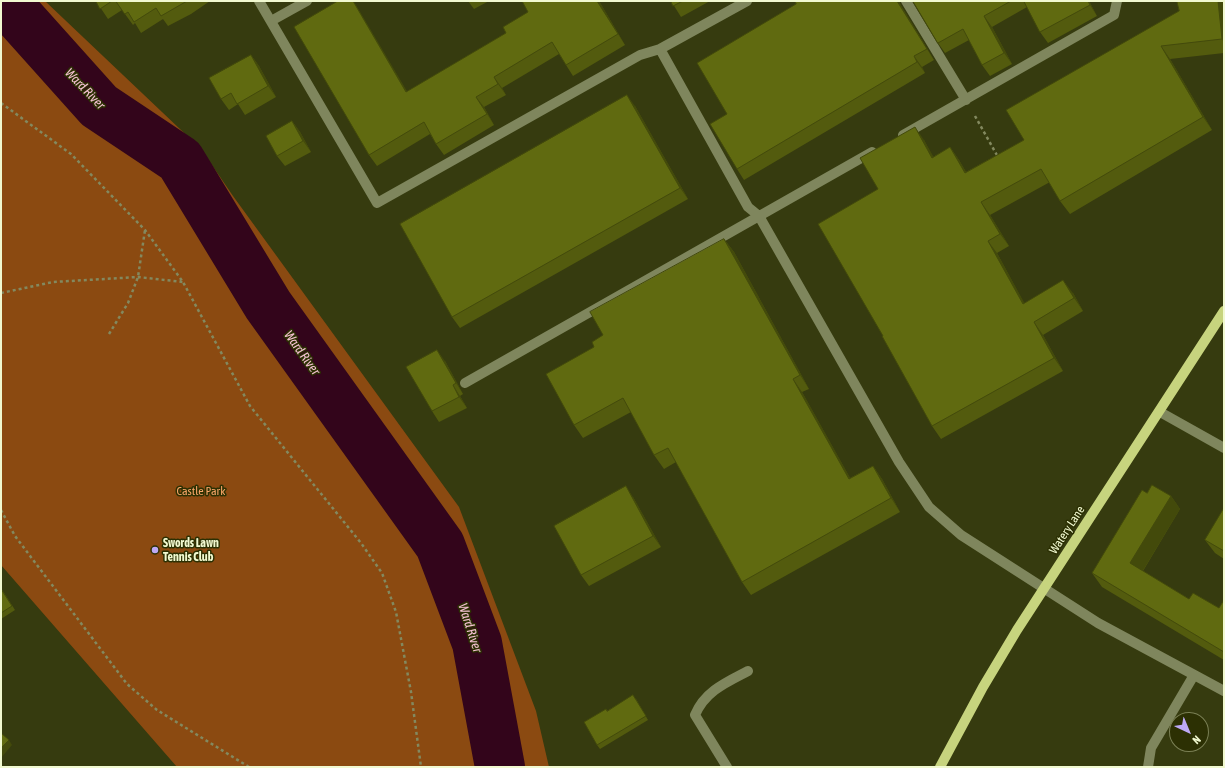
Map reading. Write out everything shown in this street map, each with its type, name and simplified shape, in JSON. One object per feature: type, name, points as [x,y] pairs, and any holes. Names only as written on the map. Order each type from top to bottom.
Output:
[{"type":"main road","name":"Watery Lane","points":[[940,767],[983,687],[1044,588],[1160,412],[1224,311]]},
{"type":"lane","points":[[259,1],[377,203],[640,55],[660,49],[748,1]]},
{"type":"lane","points":[[271,21],[306,1]]},
{"type":"lane","points":[[906,1],[966,100]]},
{"type":"lane","points":[[464,383],[1114,15],[1117,1]]},
{"type":"lane","points":[[660,49],[748,207],[759,216],[899,462],[929,507],[961,535],[1098,623],[1224,691]]},
{"type":"lane","points":[[1160,412],[1223,445]]},
{"type":"lane","points":[[727,767],[695,715],[699,705],[709,693],[748,671]]},
{"type":"lane","points":[[1148,767],[1151,748],[1194,676]]},
{"type":"path","points":[[966,100],[1001,162]]},
{"type":"path","points":[[1,104],[71,154],[145,230],[183,282],[250,406],[361,543],[382,572],[396,612],[411,692],[422,767]]},
{"type":"path","points":[[109,334],[128,303],[138,277],[145,230]]},
{"type":"path","points":[[1,292],[53,282],[138,277],[183,282]]},
{"type":"path","points":[[1,510],[15,536],[127,684],[157,710],[249,767]]},
{"type":"green space","name":"Castle Park","points":[[1,1],[45,1],[201,149],[233,196],[459,507],[536,711],[549,767],[177,767],[1,565]]},
{"type":"building","points":[[96,1],[112,1],[100,9]]},
{"type":"building","points":[[116,1],[187,1],[161,16],[156,8],[134,22],[128,12],[125,14]]},
{"type":"building","points":[[338,1],[353,1],[406,92],[506,33],[503,27],[528,12],[522,1],[597,1],[618,34],[566,65],[552,42],[494,77],[498,84],[476,97],[487,114],[436,144],[424,122],[369,155],[294,27]]},
{"type":"building","points":[[671,1],[683,1],[673,6]]},
{"type":"building","points":[[795,1],[897,1],[927,49],[914,56],[917,62],[737,169],[710,124],[727,114],[697,63],[796,4]]},
{"type":"building","points":[[913,1],[1011,1],[984,16],[1004,53],[982,65],[963,29],[938,43]]},
{"type":"building","points":[[1024,1],[1088,1],[1090,5],[1040,32]]},
{"type":"building","points":[[1177,1],[1218,1],[1222,39],[1161,46],[1203,117],[1060,201],[1041,169],[981,202],[1000,234],[988,241],[1023,304],[1063,280],[1074,298],[1034,322],[1054,358],[932,426],[883,336],[818,224],[878,189],[860,158],[915,127],[932,158],[950,147],[965,173],[1024,140],[1006,110],[1179,11]]},
{"type":"building","points":[[251,55],[268,86],[237,104],[231,93],[221,99],[209,78]]},
{"type":"building","points":[[627,95],[680,188],[452,317],[400,224]]},
{"type":"building","points":[[292,121],[303,141],[277,156],[266,136]]},
{"type":"building","points":[[724,239],[800,375],[793,379],[849,479],[873,466],[891,498],[742,582],[668,448],[654,455],[623,398],[574,425],[546,374],[594,347],[592,342],[603,335],[590,312]]},
{"type":"building","points":[[437,350],[456,383],[453,385],[459,397],[432,411],[406,367]]},
{"type":"building","points":[[1152,485],[1171,496],[1130,563],[1189,599],[1193,593],[1219,608],[1224,600],[1224,652],[1092,573],[1142,490],[1147,493]]},
{"type":"building","points":[[626,486],[653,536],[581,575],[554,526]]},
{"type":"building","points":[[1224,508],[1224,551],[1205,540]]},
{"type":"building","points":[[1,589],[12,606],[1,613]]},
{"type":"building","points":[[633,695],[646,716],[597,745],[584,722],[606,709],[607,711]]},
{"type":"building","points":[[1,733],[9,740],[1,748]]},
{"type":"waterway","name":"Ward River","points":[[5,1],[99,106],[180,160],[268,305],[440,545],[477,643],[500,767]]},
{"type":"place","name":"Swords Lawn Tennis Club","points":[[155,550]]}]
